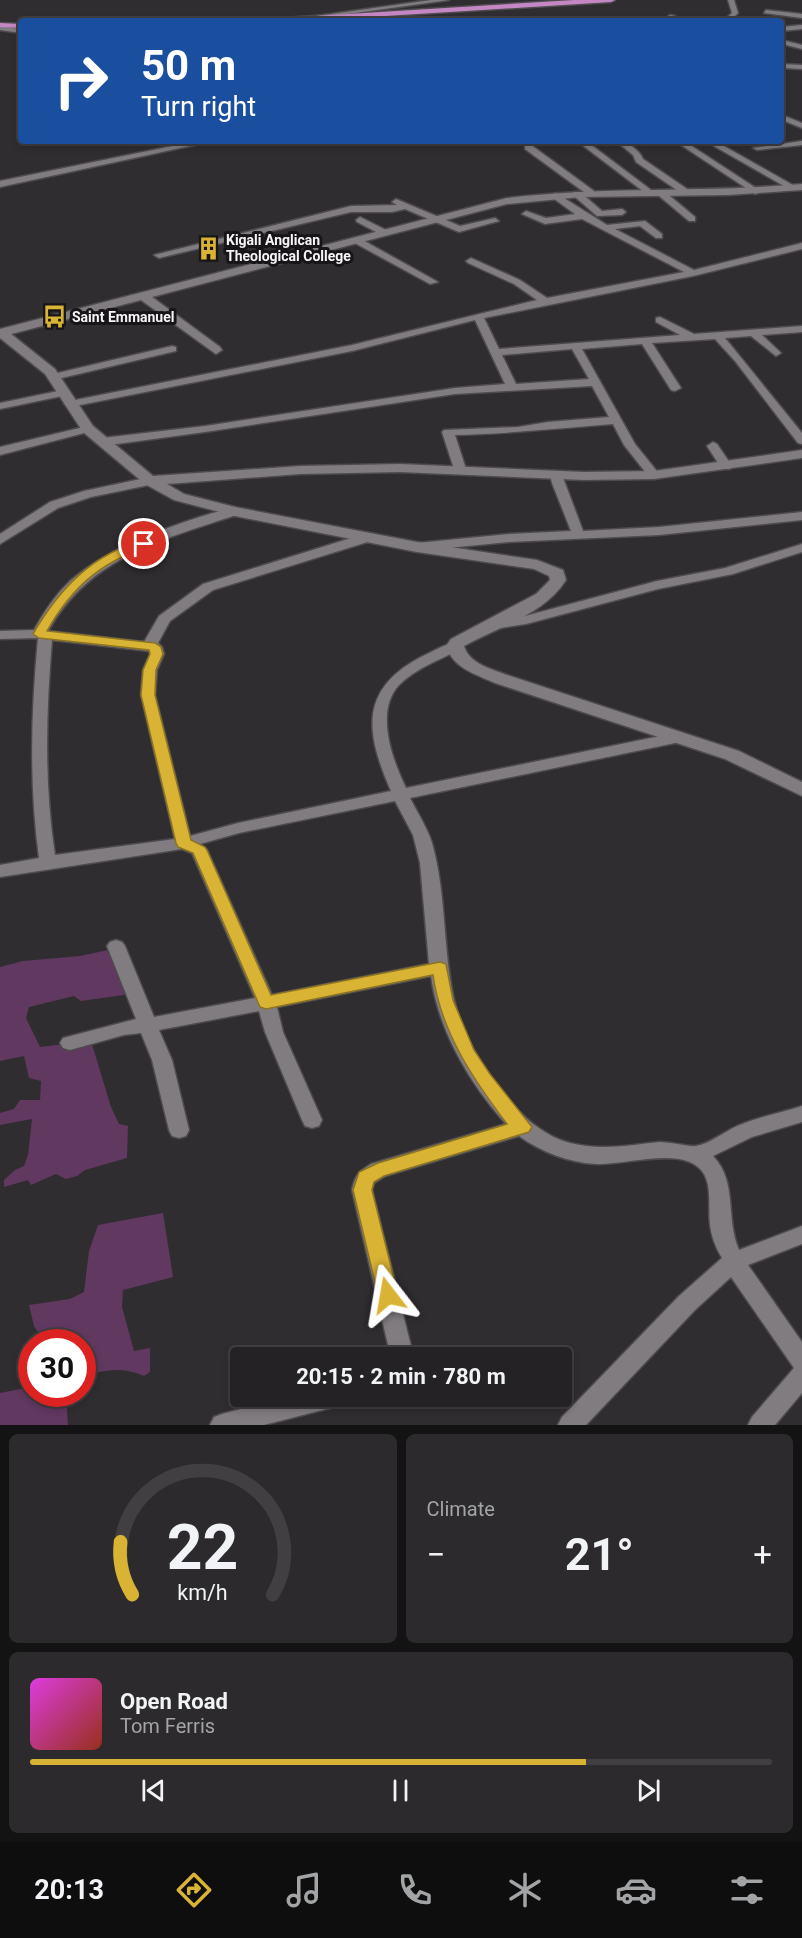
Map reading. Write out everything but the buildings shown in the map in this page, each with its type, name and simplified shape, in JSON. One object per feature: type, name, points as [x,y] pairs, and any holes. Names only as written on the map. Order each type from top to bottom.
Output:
[{"type":"highway","points":[[323,18],[611,0]]},
{"type":"highway","points":[[0,27],[18,28]]},
{"type":"main road","points":[[1,333],[507,201],[591,193],[758,192],[798,188]]},
{"type":"main road","points":[[143,296],[216,350]]},
{"type":"main road","points":[[1,333],[43,364],[88,429],[102,442],[150,481],[179,497],[235,511],[417,547],[537,565],[557,573],[556,585],[550,591],[494,625],[462,640],[455,646],[459,657],[501,679],[732,755],[802,790]]},
{"type":"main road","points":[[150,481],[300,470],[460,469],[556,475],[654,475],[802,454]]},
{"type":"street","points":[[300,18],[334,10],[446,0]]},
{"type":"street","points":[[729,18],[735,13],[731,0]]},
{"type":"street","points":[[766,12],[802,16]]},
{"type":"street","points":[[784,28],[802,27]]},
{"type":"street","points":[[785,43],[802,44]]},
{"type":"street","points":[[784,66],[802,67]]},
{"type":"street","points":[[784,118],[802,126]]},
{"type":"street","points":[[784,143],[802,143]]},
{"type":"street","points":[[0,184],[194,144]]},
{"type":"street","points":[[585,144],[692,219]]},
{"type":"street","points":[[622,144],[687,193]]},
{"type":"street","points":[[684,144],[758,192]]},
{"type":"street","points":[[715,144],[798,188]]},
{"type":"street","points":[[756,148],[774,144]]},
{"type":"street","points":[[528,147],[591,193]]},
{"type":"street","points":[[628,159],[639,158]]},
{"type":"street","points":[[608,161],[618,160]]},
{"type":"street","points":[[577,194],[600,214],[622,212]]},
{"type":"street","points":[[556,195],[603,228],[693,273]]},
{"type":"street","points":[[159,255],[361,207],[392,209],[406,206],[459,229],[495,221]]},
{"type":"street","points":[[526,214],[538,221],[583,216]]},
{"type":"street","points":[[360,220],[383,232]]},
{"type":"street","points":[[603,228],[642,223],[659,236]]},
{"type":"street","points":[[356,240],[433,282]]},
{"type":"street","points":[[0,406],[67,398],[352,348],[545,301],[693,273],[802,246]]},
{"type":"street","points":[[471,261],[517,282],[545,301]]},
{"type":"street","points":[[478,317],[512,387]]},
{"type":"street","points":[[660,320],[693,338]]},
{"type":"street","points":[[495,352],[802,330]]},
{"type":"street","points":[[753,332],[776,353]]},
{"type":"street","points":[[717,335],[739,359],[802,441]]},
{"type":"street","points":[[645,341],[675,388]]},
{"type":"street","points":[[576,347],[630,445],[654,475]]},
{"type":"street","points":[[53,377],[172,349]]},
{"type":"street","points":[[102,442],[205,429],[418,395],[596,382]]},
{"type":"street","points":[[460,469],[448,432],[518,430],[548,424],[616,420]]},
{"type":"street","points":[[0,451],[88,429]]},
{"type":"street","points":[[713,446],[726,466]]},
{"type":"street","points":[[556,475],[559,491],[572,514],[578,534]]},
{"type":"street","points":[[2,536],[38,513],[61,502],[150,481]]},
{"type":"street","points":[[48,862],[41,819],[38,728],[42,634],[68,590],[97,565],[122,551],[235,511]]},
{"type":"street","points":[[417,547],[508,538],[658,531],[802,516]]},
{"type":"street","points":[[149,646],[164,619],[208,587],[369,537]]},
{"type":"street","points":[[494,625],[526,620],[657,585],[728,571],[802,548]]},
{"type":"street","points":[[0,635],[42,634],[155,647],[157,651],[150,670],[148,695],[184,843]]},
{"type":"street","points":[[455,646],[404,675],[390,688],[383,701],[380,722],[381,740],[400,794],[423,840],[430,871],[444,1000],[466,1051],[483,1079],[514,1120],[540,1141],[582,1155],[609,1156],[682,1151],[696,1155],[712,1169],[719,1186],[722,1233],[734,1261],[802,1360]]},
{"type":"street","points":[[0,871],[184,843],[238,828],[680,736]]},
{"type":"street","points":[[184,843],[199,850],[266,1003],[274,1032],[312,1120]]},
{"type":"street","points":[[116,946],[162,1060],[179,1130]]},
{"type":"street","points":[[70,1043],[148,1023],[175,1021],[440,968]]},
{"type":"street","points":[[696,1155],[746,1131],[802,1114]]},
{"type":"street","points":[[400,1347],[362,1190],[366,1178],[378,1170],[522,1127]]},
{"type":"street","points":[[570,1425],[687,1303],[734,1261],[802,1235]]},
{"type":"street","points":[[760,1425],[802,1376]]},
{"type":"street","points":[[222,1425],[292,1407]]},
{"type":"shaded area","points":[[108,950],[127,988],[124,995],[81,1001],[74,996],[29,1007],[26,1018],[40,1047],[91,1041],[111,1107],[119,1124],[128,1126],[127,1158],[85,1170],[77,1176],[66,1179],[56,1174],[31,1185],[28,1180],[4,1187],[4,1180],[15,1170],[24,1166],[28,1155],[32,1119],[0,1125],[0,1113],[14,1109],[20,1100],[40,1100],[41,1081],[29,1078],[24,1056],[0,1061],[0,967],[23,961],[80,956]]},
{"type":"shaded area","points":[[163,1213],[173,1277],[123,1290],[122,1307],[134,1351],[150,1348],[150,1372],[144,1376],[129,1371],[96,1373],[96,1329],[36,1329],[34,1326],[29,1305],[70,1299],[84,1292],[89,1251],[98,1225]]},
{"type":"shaded area","points":[[18,1390],[18,1407],[67,1407],[68,1425],[0,1425],[0,1393]]},
{"type":"place","name":"Kigali Anglican Theological College","points":[[208,248]]},
{"type":"place","name":"Saint Emmanuel","points":[[54,317]]},
{"type":"route","points":[[144,544],[122,551],[83,575],[68,590],[39,634],[155,647],[157,654],[148,678],[148,695],[184,843],[199,850],[266,1003],[440,968],[444,1000],[466,1051],[483,1079],[522,1127],[378,1170],[366,1178],[362,1190],[388,1295]]}]
